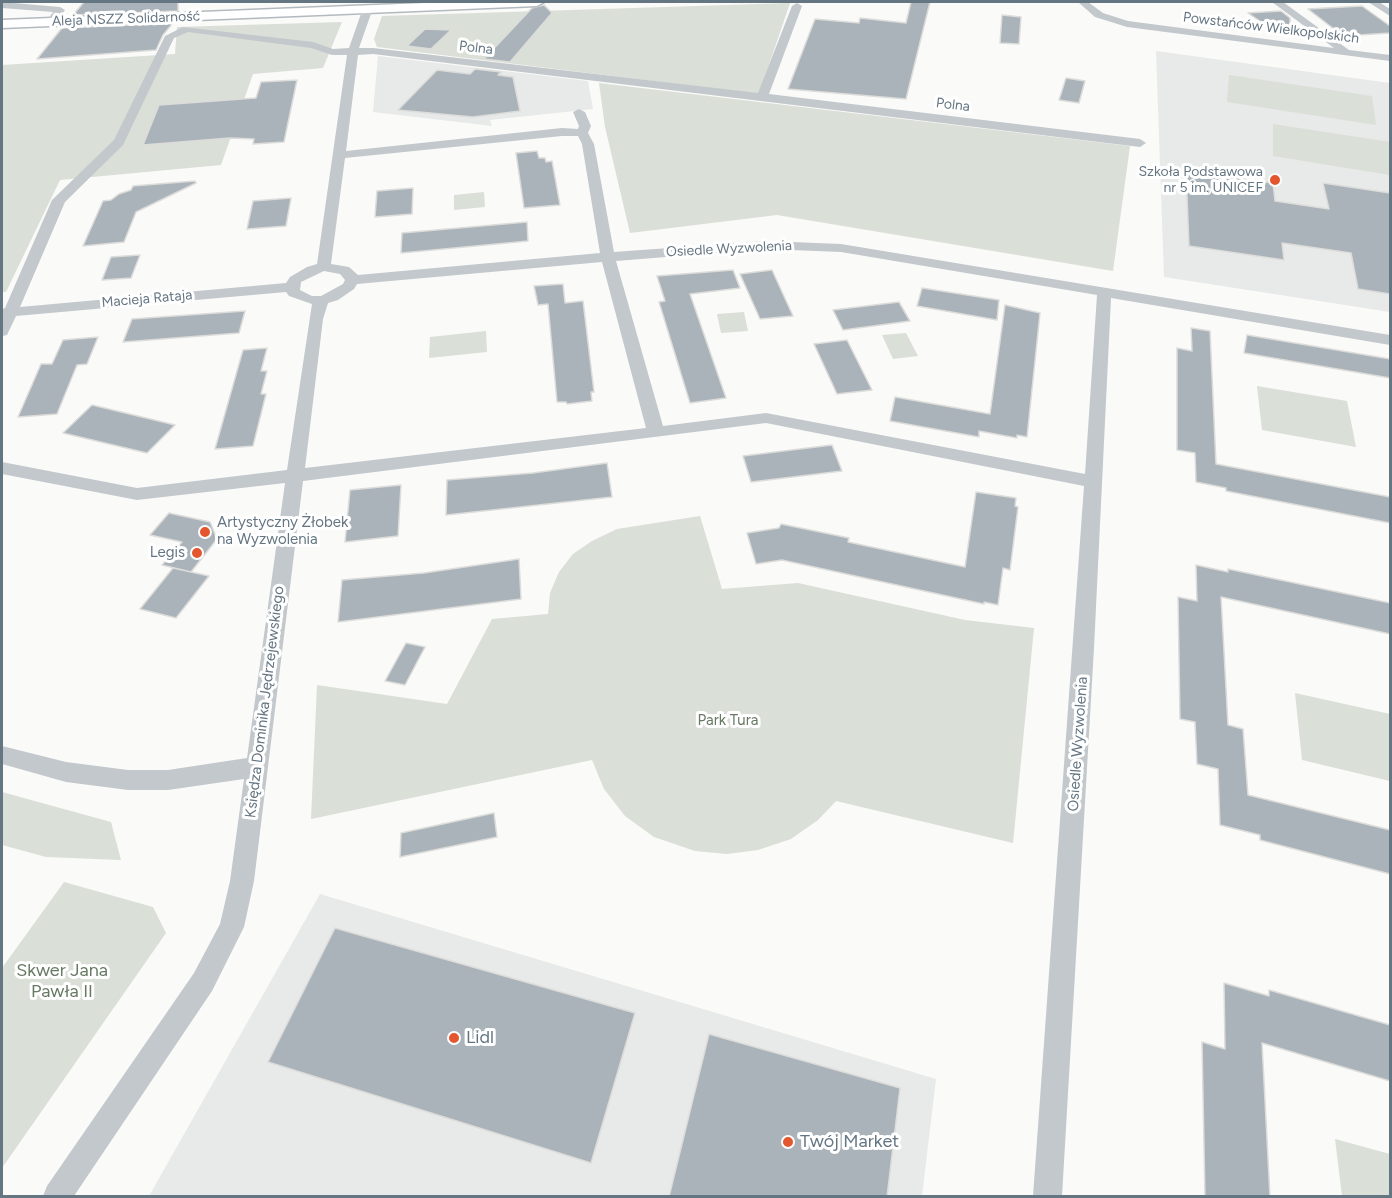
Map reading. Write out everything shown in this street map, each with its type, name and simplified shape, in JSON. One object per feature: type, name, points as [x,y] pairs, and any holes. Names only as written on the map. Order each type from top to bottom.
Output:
[{"type":"street","name":"Aleja NSZZ Solidarność","points":[[2,24],[537,2]]},
{"type":"street","name":"Powstańców Wielkopolskich","points":[[1083,2],[1099,15],[1127,24],[1390,58]]},
{"type":"street","points":[[1276,2],[1346,52]]},
{"type":"street","points":[[1373,2],[1390,13]]},
{"type":"street","points":[[2,5],[60,10],[51,22]]},
{"type":"street","points":[[762,97],[797,6]]},
{"type":"street","points":[[324,267],[353,51],[368,8]]},
{"type":"street","name":"Polna","points":[[6,313],[59,200],[119,142],[170,36],[187,29],[313,45],[332,52],[373,51],[1140,142]]},
{"type":"street","points":[[579,112],[585,126],[582,133]]},
{"type":"street","points":[[339,155],[562,132],[582,133]]},
{"type":"street","points":[[582,133],[588,144],[608,257],[656,433]]},
{"type":"street","name":"Osiedle Wyzwolenia","points":[[352,280],[608,257],[765,245],[798,245],[841,248],[1390,340]]},
{"type":"street","points":[[324,267],[344,270],[350,274],[352,280],[343,292],[321,300],[300,297],[294,293],[292,286],[302,274],[324,267]]},
{"type":"street","name":"Macieja Rataja","points":[[6,313],[292,286]]},
{"type":"street","name":"Osiedle Wyzwolenia","points":[[1048,1197],[1104,292]]},
{"type":"street","points":[[295,475],[316,319],[321,300]]},
{"type":"street","points":[[2,332],[6,313]]},
{"type":"street","points":[[2,468],[137,494],[766,418],[1094,482]]},
{"type":"street","name":"Księdza Dominika Jędrzejewskiego","points":[[57,1197],[203,982],[232,927],[242,881],[295,475]]},
{"type":"street","points":[[2,755],[66,772],[128,780],[168,780],[256,767]]},
{"type":"shaded area","name":"Szkoła Podstawowa nr 5 im. UNICEF","points":[[1156,51],[1390,83],[1390,312],[1164,277]]},
{"type":"shaded area","points":[[378,56],[588,81],[593,109],[490,120],[492,126],[373,112]]},
{"type":"shaded area","points":[[320,894],[936,1079],[922,1196],[149,1196]]},
{"type":"green space","points":[[790,3],[759,94],[377,47],[374,39],[382,16]]},
{"type":"green space","points":[[342,22],[323,68],[253,74],[221,165],[60,180],[6,292],[2,292],[2,65],[175,54],[177,27]]},
{"type":"green space","points":[[1229,75],[1372,96],[1376,125],[1227,102]]},
{"type":"green space","points":[[599,83],[1130,146],[1113,271],[777,215],[630,233],[605,127]]},
{"type":"green space","points":[[1273,124],[1390,142],[1390,175],[1273,156]]},
{"type":"green space","points":[[484,192],[485,207],[454,210],[454,195]]},
{"type":"green space","points":[[744,312],[748,331],[721,333],[717,314]]},
{"type":"green space","points":[[486,331],[487,352],[429,358],[430,337]]},
{"type":"green space","points":[[906,333],[918,356],[893,359],[882,335]]},
{"type":"green space","points":[[1257,386],[1347,401],[1356,447],[1262,430]]},
{"type":"green space","name":"Park Tura","points":[[700,516],[722,589],[798,583],[965,620],[1034,628],[1013,843],[836,801],[818,820],[791,839],[758,850],[727,854],[695,851],[654,837],[625,816],[604,789],[592,760],[311,819],[317,685],[447,704],[492,619],[548,614],[550,593],[559,572],[573,554],[592,541],[617,529]]},
{"type":"green space","points":[[1295,693],[1390,714],[1390,781],[1302,760]]},
{"type":"green space","points":[[2,792],[111,822],[121,860],[46,857],[2,845]]},
{"type":"green space","name":"Skwer Jana Pawła II","points":[[64,882],[153,907],[166,933],[2,1168],[2,968]]},
{"type":"green space","points":[[1335,1139],[1390,1154],[1390,1196],[1342,1196]]},
{"type":"building","points":[[84,2],[178,2],[178,11],[73,15]]},
{"type":"building","points":[[911,2],[930,2],[906,99],[788,89],[815,19],[859,23],[860,18],[906,23]]},
{"type":"building","points":[[544,5],[552,13],[510,62],[484,59],[532,8]]},
{"type":"building","points":[[1362,6],[1390,26],[1390,33],[1343,36],[1308,9]]},
{"type":"building","points":[[1281,11],[1290,18],[1290,34],[1276,32],[1248,13]]},
{"type":"building","points":[[1002,15],[1021,17],[1019,44],[1000,43]]},
{"type":"building","points":[[173,23],[163,35],[156,50],[37,59],[62,28]]},
{"type":"building","points":[[425,29],[451,30],[431,49],[407,46]]},
{"type":"building","points":[[475,69],[501,72],[498,75],[513,77],[520,111],[473,117],[398,110],[437,70],[470,74]]},
{"type":"building","points":[[1066,78],[1085,81],[1079,103],[1059,100]]},
{"type":"building","points":[[297,80],[284,142],[253,144],[254,139],[230,138],[143,145],[159,105],[256,98],[261,82]]},
{"type":"building","points":[[537,151],[539,158],[545,158],[546,162],[552,161],[560,205],[524,208],[516,153]]},
{"type":"building","points":[[1186,171],[1273,183],[1275,201],[1329,209],[1323,183],[1390,193],[1390,294],[1358,289],[1351,253],[1282,243],[1284,260],[1189,246]]},
{"type":"building","points":[[195,181],[196,183],[136,212],[124,242],[83,246],[103,201],[111,200],[131,190],[133,186]]},
{"type":"building","points":[[413,188],[412,214],[375,217],[377,191]]},
{"type":"building","points":[[291,198],[286,226],[247,229],[253,201]]},
{"type":"building","points":[[527,222],[528,241],[401,253],[402,233]]},
{"type":"building","points":[[140,255],[131,278],[102,280],[111,257]]},
{"type":"building","points":[[733,270],[740,288],[690,294],[726,398],[690,403],[659,302],[665,301],[657,276]]},
{"type":"building","points":[[772,270],[793,316],[760,319],[740,274]]},
{"type":"building","points":[[563,284],[565,303],[583,301],[594,392],[591,392],[592,401],[567,404],[557,402],[548,304],[538,305],[534,286]]},
{"type":"building","points":[[922,288],[999,300],[997,320],[917,306]]},
{"type":"building","points":[[899,302],[910,321],[843,330],[833,310]]},
{"type":"building","points":[[1005,305],[1040,313],[1027,437],[1017,435],[1017,438],[979,431],[979,437],[890,421],[895,397],[990,414]]},
{"type":"building","points":[[245,311],[239,333],[123,342],[132,319]]},
{"type":"building","points":[[1191,328],[1210,331],[1216,464],[1390,497],[1390,523],[1226,491],[1226,488],[1196,482],[1195,453],[1177,450],[1177,348],[1192,351]]},
{"type":"building","points":[[1247,335],[1390,359],[1390,378],[1244,353]]},
{"type":"building","points":[[98,337],[87,364],[77,365],[57,414],[18,417],[41,364],[52,364],[63,340]]},
{"type":"building","points":[[847,340],[872,390],[837,394],[814,344]]},
{"type":"building","points":[[267,348],[261,371],[267,371],[261,394],[266,394],[253,446],[215,449],[243,350]]},
{"type":"building","points":[[92,405],[175,425],[147,453],[63,433]]},
{"type":"building","points":[[832,445],[842,471],[751,482],[743,456]]},
{"type":"building","points":[[607,463],[612,497],[446,515],[447,480],[533,473]]},
{"type":"building","points":[[401,485],[398,536],[345,542],[350,490]]},
{"type":"building","points":[[976,492],[1016,498],[1015,506],[1018,507],[1010,570],[1003,568],[998,605],[984,602],[984,604],[782,560],[756,564],[747,533],[779,528],[781,524],[849,538],[848,542],[965,567]]},
{"type":"building","points":[[169,513],[210,522],[217,539],[191,572],[162,565],[182,542],[150,535]]},
{"type":"building","points":[[519,559],[521,599],[338,622],[342,580],[424,573]]},
{"type":"building","points":[[1196,565],[1228,572],[1228,569],[1390,603],[1390,634],[1221,597],[1228,725],[1243,729],[1248,795],[1390,830],[1390,874],[1260,840],[1260,835],[1220,825],[1218,769],[1197,764],[1195,722],[1180,719],[1178,597],[1197,601]]},
{"type":"building","points":[[173,568],[209,576],[176,618],[140,609]]},
{"type":"building","points":[[406,643],[425,647],[405,685],[385,681]]},
{"type":"building","points":[[494,813],[497,837],[400,857],[401,833]]},
{"type":"building","name":"Lidl","points":[[335,928],[635,1013],[591,1163],[268,1062]]},
{"type":"building","points":[[1224,983],[1269,996],[1269,990],[1390,1025],[1390,1081],[1262,1043],[1270,1197],[1205,1197],[1202,1042],[1225,1049]]},
{"type":"building","name":"Twój Market","points":[[709,1034],[900,1088],[887,1197],[669,1197]]},
{"type":"place","name":"Szkoła Podstawowa nr 5 im. UNICEF","points":[[1275,180]]},
{"type":"place","name":"Artystyczny Żłobek na Wyzwolenia","points":[[205,532]]},
{"type":"place","name":"Legis","points":[[197,553]]},
{"type":"place","name":"Lidl","points":[[454,1038]]},
{"type":"place","name":"Twój Market","points":[[788,1142]]}]
